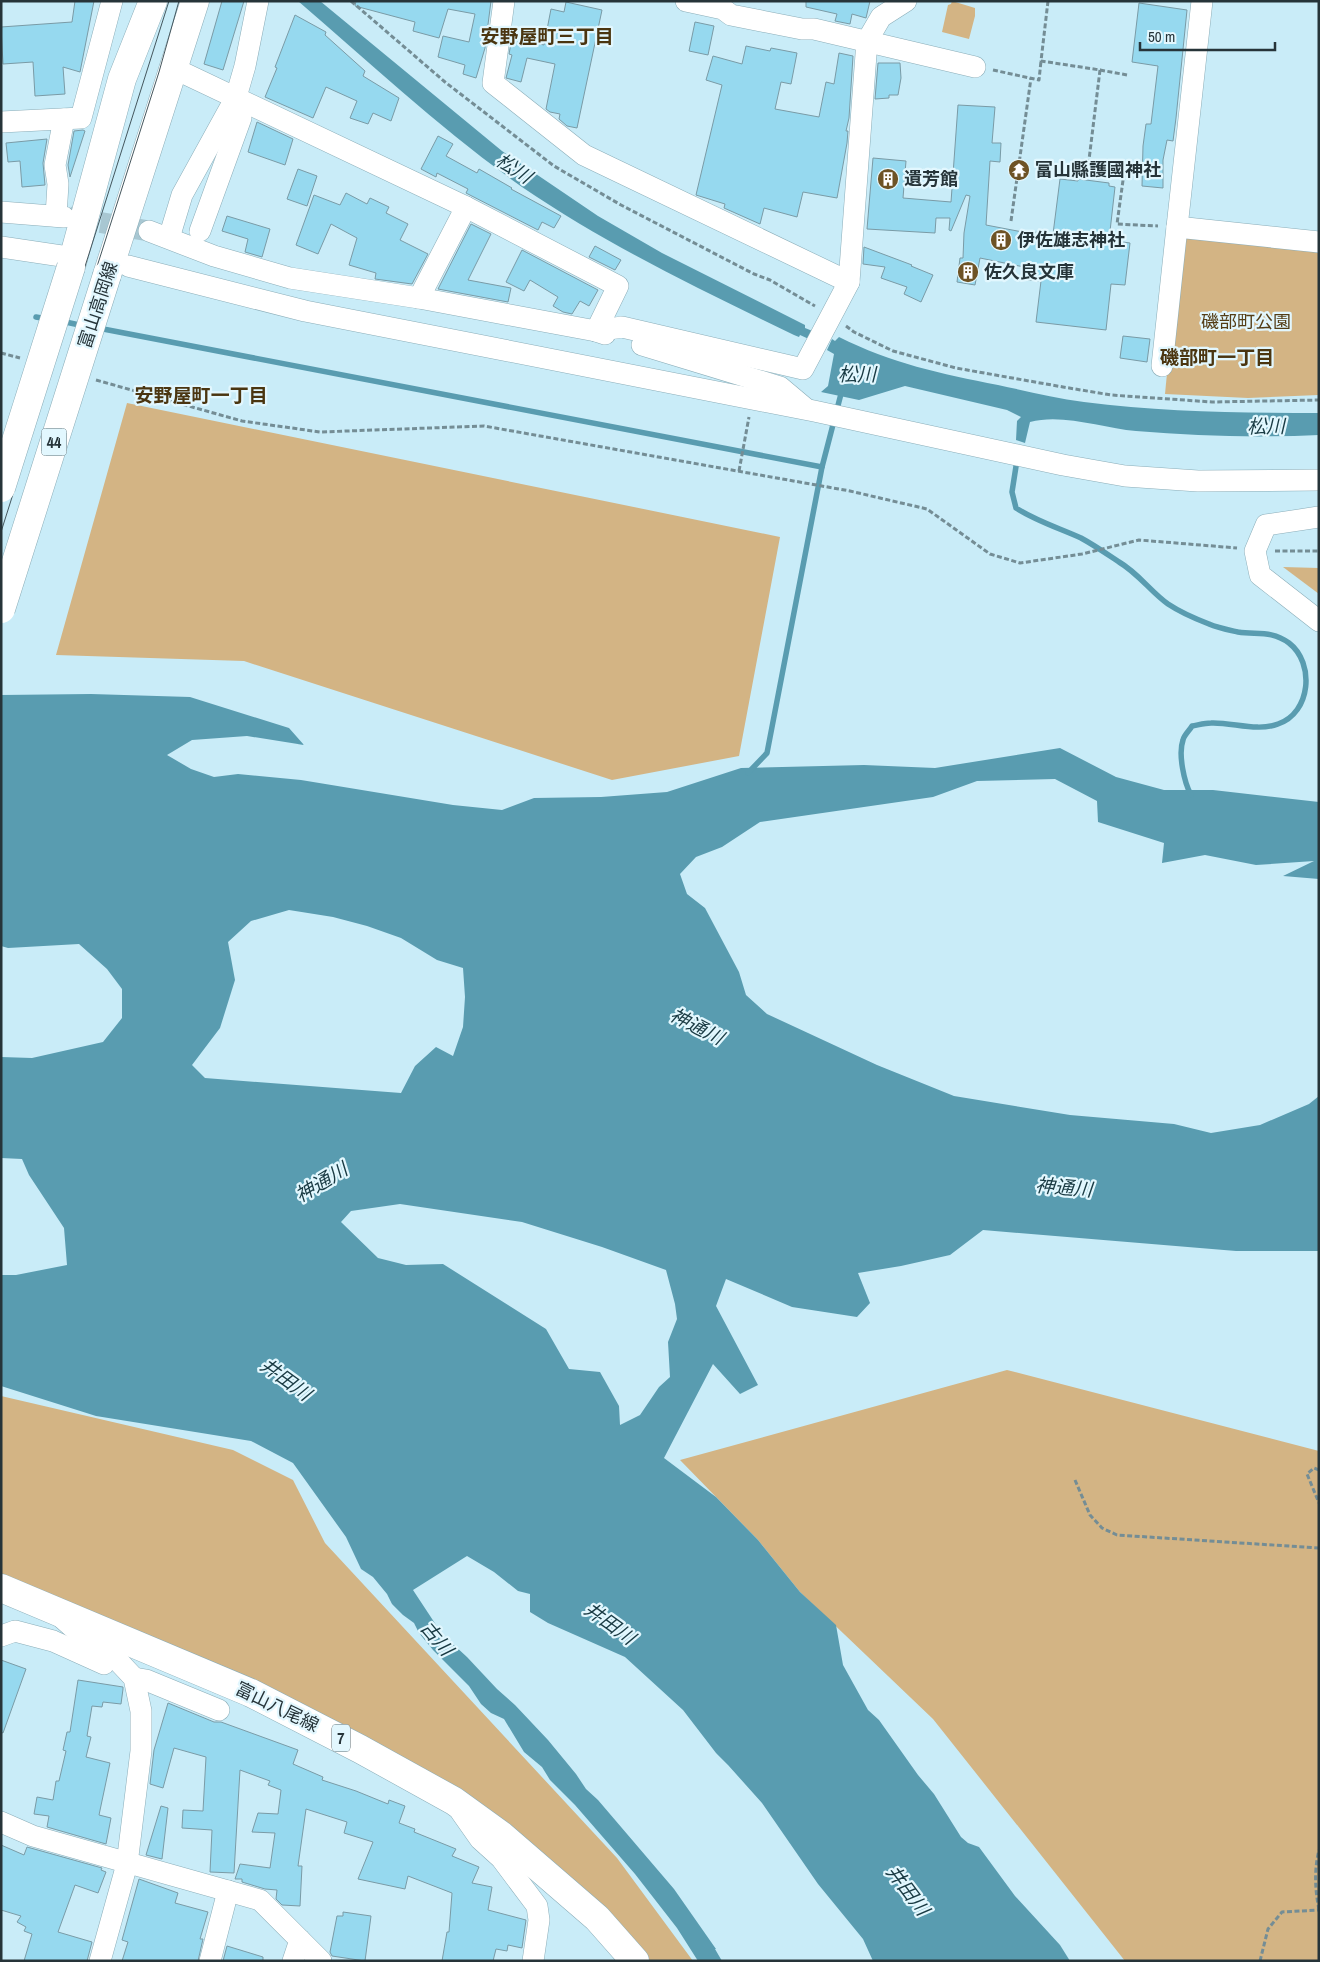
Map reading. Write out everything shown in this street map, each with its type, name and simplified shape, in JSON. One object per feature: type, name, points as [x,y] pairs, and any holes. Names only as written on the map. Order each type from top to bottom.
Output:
[{"type":"main road","name":"富山高岡線","points":[[1,488],[73,262],[122,79],[153,1]]},
{"type":"main road","name":"富山高岡線","points":[[1,609],[118,270],[173,68],[195,1]]},
{"type":"main road","name":"富山八尾線","points":[[4,1591],[50,1607],[251,1693],[360,1748],[454,1801],[501,1835],[597,1918],[635,1961]]},
{"type":"street","points":[[1,122],[81,118],[112,1]]},
{"type":"street","points":[[169,238],[182,195],[236,97],[245,66],[258,1]]},
{"type":"street","points":[[504,1],[492,83],[584,155],[849,282]]},
{"type":"street","points":[[686,1],[723,9],[732,15],[802,29],[814,29],[975,67]]},
{"type":"street","points":[[596,331],[622,327],[803,369],[849,282],[867,41],[879,9],[906,1]]},
{"type":"street","points":[[1162,366],[1202,1]]},
{"type":"street","points":[[173,68],[466,207],[618,286],[596,331]]},
{"type":"street","points":[[200,231],[241,118],[236,97]]},
{"type":"street","points":[[1,212],[60,216],[58,184],[54,165],[64,119]]},
{"type":"street","points":[[419,298],[466,207]]},
{"type":"street","points":[[1176,227],[1319,242]]},
{"type":"street","points":[[149,231],[214,256],[290,278],[419,298],[596,331],[780,387],[806,409]]},
{"type":"street","points":[[1,247],[73,262]]},
{"type":"street","points":[[118,270],[305,311],[806,409],[1063,465],[1125,476],[1198,481],[1319,480]]},
{"type":"street","points":[[1319,517],[1266,524],[1255,551],[1260,575],[1319,621]]},
{"type":"street","points":[[50,1607],[88,1641],[119,1662],[130,1674],[142,1711],[141,1751],[127,1864],[100,1961]]},
{"type":"street","points":[[1,1636],[15,1631],[53,1641],[102,1664],[219,1710]]},
{"type":"street","points":[[454,1801],[480,1839],[501,1858],[537,1906],[540,1920],[532,1961]]},
{"type":"street","points":[[1,1822],[33,1836],[260,1900],[321,1961]]},
{"type":"street","points":[[210,1961],[228,1890]]},
{"type":"street","points":[[293,1961],[300,1940]]},
{"type":"path","points":[[975,67],[1039,80],[1048,1]]},
{"type":"path","points":[[1041,61],[1127,75]]},
{"type":"path","points":[[1100,70],[1088,168],[1124,173],[1116,224],[1176,227]]},
{"type":"path","points":[[1010,221],[1030,78]]},
{"type":"path","points":[[1,353],[29,361]]},
{"type":"path","points":[[94,379],[242,421],[320,432],[484,426],[850,491],[927,509],[990,554],[1020,563],[1082,554],[1139,540],[1225,546],[1255,551],[1319,551]]},
{"type":"path","points":[[739,471],[753,399]]},
{"type":"path","points":[[1319,1470],[1314,1468],[1307,1474],[1319,1503]]},
{"type":"path","points":[[1075,1480],[1090,1515],[1102,1528],[1117,1535],[1319,1548]]},
{"type":"path","points":[[1260,1961],[1268,1929],[1282,1912],[1319,1910],[1315,1888],[1316,1861],[1319,1850]]},
{"type":"green space","points":[[952,1],[975,8],[975,16],[969,39],[942,32],[948,5]]},
{"type":"green space","name":"磯部町公園","points":[[1187,234],[1319,249],[1319,395],[1248,398],[1165,394],[1180,240]]},
{"type":"green space","points":[[127,403],[780,537],[739,756],[612,780],[244,661],[56,655]]},
{"type":"green space","points":[[1283,567],[1319,568],[1319,594]]},
{"type":"green space","points":[[1007,1370],[1319,1451],[1319,1961],[1125,1961],[933,1719],[800,1592],[758,1540],[680,1460]]},
{"type":"green space","points":[[1,1396],[233,1450],[293,1480],[325,1543],[617,1858],[693,1961],[648,1961],[460,1795],[1,1577]]},
{"type":"water","name":"松川","points":[[298,1],[320,1],[502,151],[598,216],[662,253],[805,325],[805,328],[815,332],[811,340],[800,335],[799,337],[794,335],[655,266],[587,228],[522,187],[436,120]]},
{"type":"water","name":"松川","points":[[839,337],[878,354],[917,367],[956,377],[1073,400],[1172,410],[1319,413],[1319,435],[1250,436],[1182,434],[1136,431],[1055,419],[1030,422],[1025,443],[1016,440],[1017,421],[1021,417],[1007,410],[905,386],[859,400],[821,392],[828,386],[834,354],[827,350],[832,339],[835,341]]},
{"type":"water","points":[[91,694],[190,697],[289,728],[304,745],[247,736],[192,740],[167,755],[191,769],[214,777],[238,774],[301,780],[453,805],[502,810],[534,798],[601,797],[667,792],[741,768],[864,765],[935,768],[1060,748],[1116,777],[1164,790],[1213,790],[1319,802],[1319,879],[1283,876],[1314,861],[1256,865],[1205,855],[1162,863],[1164,843],[1098,822],[1097,801],[1055,779],[977,781],[933,797],[760,822],[722,847],[696,857],[680,874],[687,894],[705,908],[739,972],[746,995],[767,1014],[877,1065],[954,1096],[1070,1115],[1174,1124],[1211,1133],[1260,1125],[1309,1104],[1319,1096],[1319,1251],[1236,1251],[983,1230],[950,1255],[858,1273],[870,1303],[857,1317],[792,1307],[726,1279],[716,1306],[758,1385],[740,1394],[713,1364],[664,1458],[716,1497],[758,1540],[800,1592],[836,1625],[843,1665],[868,1710],[879,1720],[918,1775],[934,1794],[961,1837],[968,1843],[979,1847],[1015,1896],[1060,1945],[1070,1961],[873,1961],[863,1939],[818,1884],[762,1803],[716,1753],[683,1710],[625,1657],[548,1623],[530,1612],[530,1594],[518,1591],[494,1572],[467,1556],[413,1590],[442,1634],[548,1740],[586,1789],[598,1800],[674,1889],[716,1949],[722,1961],[698,1961],[677,1928],[635,1874],[575,1805],[550,1780],[542,1767],[524,1752],[504,1719],[491,1713],[481,1704],[469,1686],[433,1650],[419,1633],[414,1623],[392,1604],[387,1594],[373,1577],[361,1569],[346,1537],[293,1463],[251,1441],[96,1416],[1,1386],[1,1275],[16,1275],[67,1265],[64,1228],[29,1175],[22,1159],[1,1158],[1,1057],[32,1058],[103,1042],[122,1018],[122,989],[107,969],[79,944],[8,948],[1,946],[1,695]],"holes":[[[289,910],[333,917],[367,926],[401,938],[437,960],[463,968],[465,997],[463,1027],[453,1056],[436,1047],[415,1066],[401,1093],[205,1078],[192,1065],[220,1028],[235,980],[228,942],[251,921]],[[400,1204],[522,1222],[602,1247],[666,1270],[677,1319],[668,1342],[670,1377],[659,1387],[640,1415],[620,1425],[619,1406],[600,1372],[569,1369],[546,1329],[443,1264],[406,1265],[378,1258],[341,1222],[351,1211]]]},
{"type":"building","points":[[75,1],[94,1],[80,72],[63,67],[65,94],[35,96],[33,62],[3,64],[1,27],[72,22]]},
{"type":"building","points":[[222,1],[244,1],[223,70],[204,64]]},
{"type":"building","points":[[356,1],[491,1],[485,48],[476,78],[463,74],[465,65],[438,57],[443,36],[469,42],[475,14],[448,9],[439,38],[413,31],[415,22],[355,6]]},
{"type":"building","points":[[806,1],[870,1],[866,18],[852,14],[850,24],[835,21],[837,14],[806,7]]},
{"type":"building","points":[[566,2],[602,10],[577,128],[567,126],[559,119],[560,114],[546,109],[555,64],[527,58],[521,82],[506,78],[512,55],[509,54],[512,38],[544,45],[551,9],[564,12]]},
{"type":"building","points":[[1139,3],[1187,10],[1173,141],[1167,140],[1163,160],[1163,188],[1142,186],[1143,146],[1146,124],[1151,124],[1158,66],[1132,62]]},
{"type":"building","points":[[295,15],[326,32],[325,35],[365,71],[363,76],[399,98],[391,121],[373,113],[368,124],[350,118],[357,101],[326,87],[313,118],[265,97]]},
{"type":"building","points":[[695,22],[714,26],[708,55],[689,51]]},
{"type":"building","points":[[746,46],[770,51],[771,48],[797,53],[791,84],[781,82],[775,109],[819,117],[826,82],[834,84],[839,53],[853,56],[849,118],[846,131],[848,131],[847,143],[837,198],[803,192],[797,217],[764,208],[760,224],[724,208],[725,204],[696,195],[722,85],[706,80],[713,56],[742,64]]},
{"type":"building","points":[[878,63],[900,63],[901,78],[898,95],[889,95],[889,98],[875,99]]},
{"type":"building","points":[[958,105],[995,107],[992,143],[1001,143],[1000,162],[990,161],[986,225],[1033,234],[1034,232],[1053,234],[1060,179],[1109,183],[1109,186],[1115,187],[1109,240],[1130,243],[1125,285],[1111,284],[1106,330],[1036,322],[1041,281],[1028,280],[1029,268],[980,258],[975,285],[957,282],[960,258],[963,258],[964,233],[970,196],[966,195],[951,231],[949,230],[950,218],[936,218],[935,233],[867,229],[873,158],[906,161],[903,198],[951,202]]},
{"type":"building","points":[[257,122],[293,139],[285,165],[248,152]]},
{"type":"building","points":[[74,131],[85,131],[70,177],[68,165]]},
{"type":"building","points":[[438,136],[453,144],[446,156],[477,173],[479,169],[561,216],[554,228],[542,222],[538,230],[466,193],[468,189],[437,173],[436,177],[421,169]]},
{"type":"building","points":[[47,139],[43,163],[45,185],[22,187],[20,161],[8,162],[6,143]]},
{"type":"building","points":[[298,169],[317,176],[307,206],[287,199]]},
{"type":"building","points":[[346,193],[367,204],[370,198],[389,207],[386,213],[408,224],[400,240],[428,254],[412,284],[375,279],[376,273],[349,265],[357,238],[331,224],[318,254],[296,245],[314,195],[340,205]]},
{"type":"building","points":[[227,216],[270,229],[262,257],[245,252],[248,239],[222,231]]},
{"type":"building","points":[[471,224],[491,234],[468,280],[511,288],[508,302],[438,289]]},
{"type":"building","points":[[595,246],[621,260],[615,270],[589,257]]},
{"type":"building","points":[[864,247],[933,275],[921,302],[904,294],[907,287],[881,278],[885,267],[863,264]]},
{"type":"building","points":[[522,250],[598,290],[589,306],[580,301],[572,314],[563,312],[553,306],[558,297],[530,280],[524,291],[506,282]]},
{"type":"building","points":[[1123,336],[1150,339],[1147,362],[1120,358]]},
{"type":"building","points":[[1,1660],[26,1669],[3,1733],[1,1732]]},
{"type":"building","points":[[78,1680],[123,1687],[121,1704],[103,1702],[102,1707],[92,1706],[87,1736],[91,1737],[86,1757],[110,1763],[99,1815],[111,1818],[106,1844],[47,1827],[49,1816],[34,1814],[37,1797],[53,1800],[56,1781],[59,1781],[66,1751],[63,1750],[67,1732],[70,1732]]},
{"type":"building","points":[[168,1703],[214,1722],[221,1722],[298,1750],[293,1764],[323,1777],[322,1780],[388,1804],[389,1800],[405,1806],[399,1823],[415,1829],[414,1832],[456,1849],[452,1856],[479,1867],[472,1883],[492,1887],[488,1910],[526,1920],[522,1948],[508,1945],[507,1951],[496,1949],[493,1961],[442,1961],[447,1932],[449,1932],[452,1893],[408,1876],[405,1889],[358,1879],[373,1842],[344,1833],[347,1822],[306,1809],[298,1866],[302,1866],[300,1906],[282,1905],[276,1899],[277,1890],[265,1889],[242,1882],[242,1879],[235,1879],[240,1864],[270,1868],[275,1833],[252,1832],[258,1813],[278,1814],[281,1790],[268,1785],[270,1781],[240,1770],[234,1873],[210,1872],[212,1830],[182,1828],[183,1810],[203,1811],[206,1757],[174,1748],[163,1788],[150,1784],[154,1750]]},
{"type":"building","points":[[161,1806],[168,1808],[162,1859],[146,1855]]},
{"type":"building","points":[[1,1845],[24,1855],[27,1847],[102,1868],[101,1870],[106,1872],[98,1893],[75,1885],[58,1932],[92,1942],[87,1961],[24,1961],[32,1934],[24,1931],[26,1927],[17,1922],[21,1916],[1,1910]]},
{"type":"building","points":[[139,1879],[178,1893],[175,1903],[208,1912],[200,1939],[203,1939],[198,1961],[122,1961],[128,1942],[122,1940]]},
{"type":"building","points":[[343,1912],[371,1916],[365,1961],[332,1956],[330,1952],[337,1916],[343,1916]]},
{"type":"building","points":[[227,1946],[263,1957],[263,1961],[223,1961]]},
{"type":"waterway","points":[[36,317],[47,319]]},
{"type":"waterway","points":[[61,321],[84,326]]},
{"type":"waterway","points":[[98,328],[822,467]]},
{"type":"waterway","points":[[748,773],[767,753],[822,467],[842,390]]},
{"type":"waterway","points":[[1017,460],[1012,492],[1016,508],[1040,521],[1081,538],[1096,547],[1126,566],[1168,604],[1183,613],[1224,629],[1276,636],[1289,643],[1303,663],[1306,675],[1303,699],[1297,710],[1289,718],[1278,724],[1262,727],[1219,723],[1192,726],[1184,738],[1181,753],[1184,776],[1191,795]]},
{"type":"tunnel","points":[[69,217],[149,231]]},
{"type":"tram line","points":[[1,532],[169,1]]},
{"type":"tram line","points":[[1,568],[159,72],[179,1]]},
{"type":"place","name":"富山縣護國神社","points":[[1019,170]]},
{"type":"place","name":"遺芳館","points":[[888,179]]},
{"type":"place","name":"伊佐雄志神社","points":[[1001,240]]},
{"type":"place","name":"佐久良文庫","points":[[968,272]]},
{"type":"district","name":"安野屋町三丁目","points":[[547,36]]},
{"type":"district","name":"磯部町一丁目","points":[[1217,357]]},
{"type":"district","name":"安野屋町一丁目","points":[[201,395]]},
{"type":"water label","name":"神通川","points":[[697,1026]]},
{"type":"water label","name":"神通川","points":[[321,1182]]},
{"type":"water label","name":"神通川","points":[[1064,1187]]},
{"type":"water label","name":"井田川","points":[[286,1379]]},
{"type":"water label","name":"井田川","points":[[610,1623]]},
{"type":"water label","name":"古川","points":[[437,1638]]},
{"type":"water label","name":"井田川","points":[[908,1890]]}]
